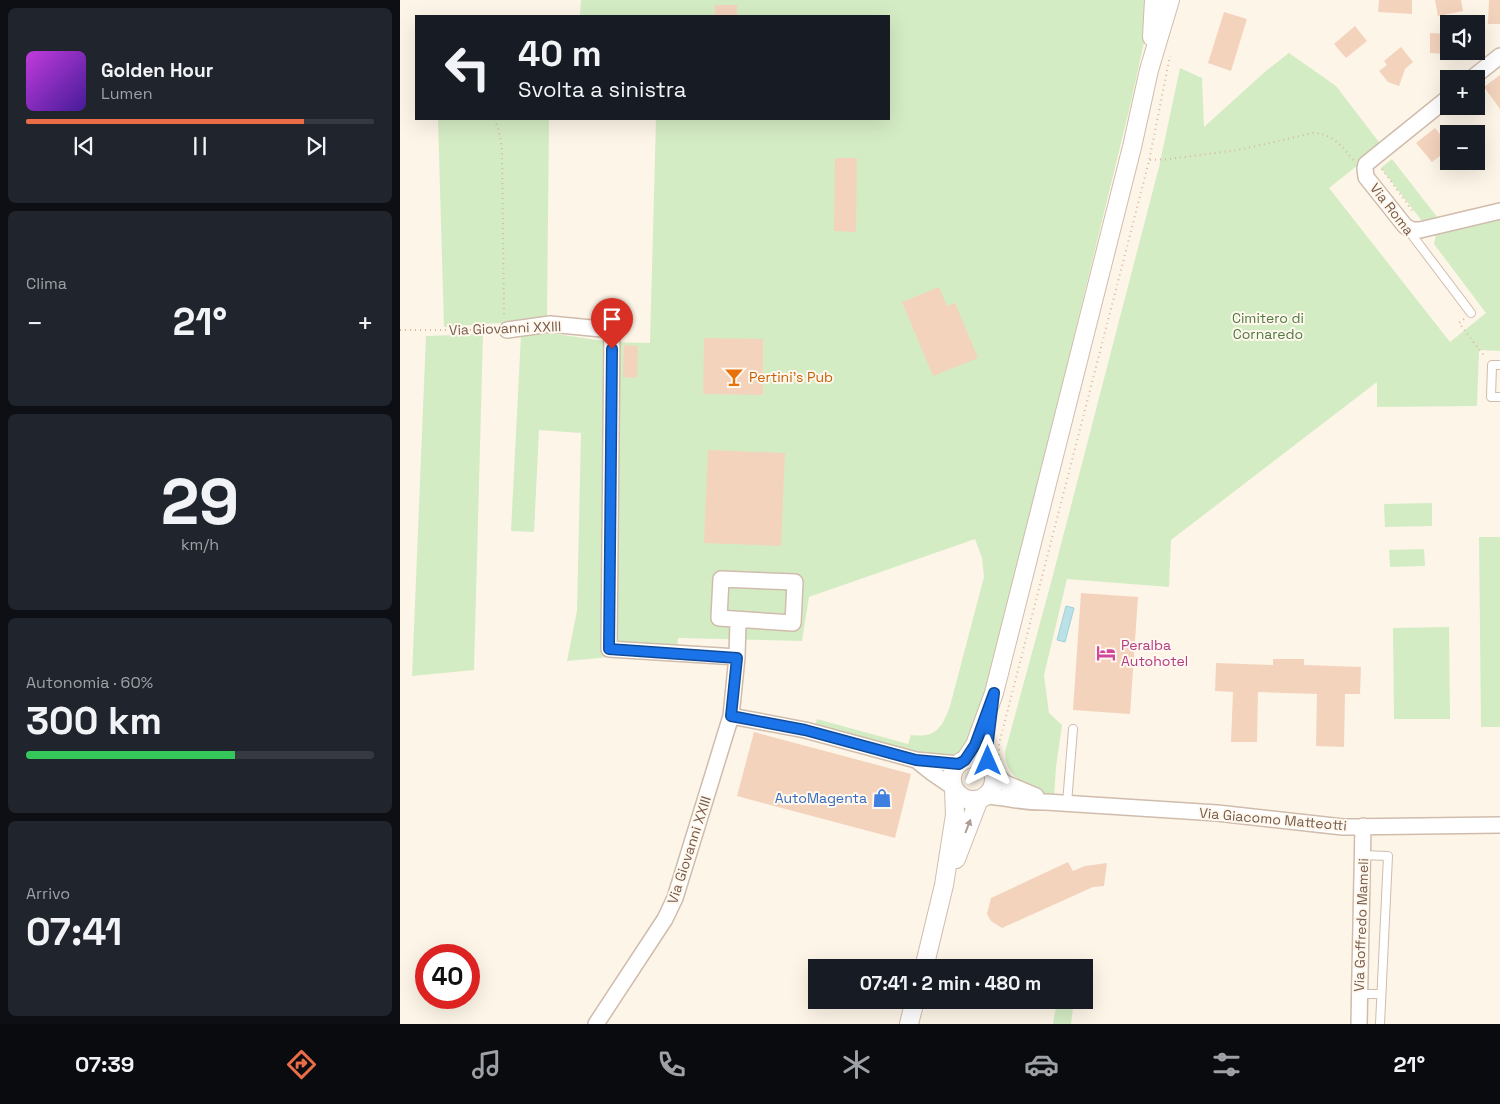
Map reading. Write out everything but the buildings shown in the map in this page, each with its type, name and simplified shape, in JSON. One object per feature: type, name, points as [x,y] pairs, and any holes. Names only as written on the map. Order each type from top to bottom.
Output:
[{"type":"street","points":[[1150,70],[1154,0]]},
{"type":"street","points":[[926,959],[944,885],[955,816],[956,802],[952,774],[975,745],[994,693],[1150,70],[1170,0]]},
{"type":"street","points":[[1482,70],[1500,56]]},
{"type":"street","name":"Via Roma","points":[[1412,230],[1405,226],[1366,177],[1366,164],[1440,104]]},
{"type":"street","points":[[1412,230],[1420,230],[1500,211]]},
{"type":"street","name":"Via Giovanni XXIII","points":[[507,330],[550,324],[612,330],[609,649],[737,658]]},
{"type":"street","points":[[721,579],[795,582],[793,622],[738,620],[719,618],[721,579]]},
{"type":"street","name":"Via Giovanni XXIII","points":[[596,1024],[665,919],[675,898],[731,716],[737,658],[738,620]]},
{"type":"street","points":[[916,760],[954,788],[965,799],[982,798],[990,792],[993,786],[995,768],[988,741],[994,693]]},
{"type":"street","points":[[731,716],[805,730],[916,760],[962,762],[971,758],[978,759],[995,768]]},
{"type":"street","name":"Via Giacomo Matteotti","points":[[995,768],[1005,783],[1046,802]]},
{"type":"street","name":"Via Giacomo Matteotti","points":[[982,798],[1005,797],[1034,802],[1217,813],[1343,827],[1500,825]]},
{"type":"street","points":[[944,885],[982,798]]},
{"type":"street","name":"Via Goffredo Mameli","points":[[1359,1024],[1363,826]]},
{"type":"street","points":[[909,1024],[913,1009]]},
{"type":"lane","name":"Via Roma","points":[[1412,230],[1412,235],[1471,313]]},
{"type":"lane","points":[[1496,365],[1491,397],[1500,397]]},
{"type":"lane","points":[[1067,803],[1073,729]]},
{"type":"lane","points":[[1363,855],[1388,856],[1380,1024]]},
{"type":"lane","points":[[1360,994],[1382,994]]},
{"type":"path","points":[[995,768],[999,757],[999,744],[1150,160],[1170,56]]},
{"type":"path","points":[[495,120],[502,150],[503,311],[507,330]]},
{"type":"path","points":[[1150,160],[1238,150],[1313,132],[1322,133],[1335,139],[1360,168],[1365,170]]},
{"type":"path","points":[[1471,313],[1459,323],[1478,350],[1496,365]]},
{"type":"path","name":"Via Giovanni XXIII","points":[[400,330],[507,330]]},
{"type":"green space","points":[[581,0],[1150,0],[1151,10],[1131,102],[990,681],[983,708],[972,737],[968,745],[957,754],[940,759],[815,727],[817,719],[908,744],[911,735],[927,735],[941,726],[950,706],[984,577],[982,558],[975,539],[809,597],[802,641],[678,638],[676,659],[609,657],[567,661],[577,611],[581,433],[539,430],[534,532],[511,531],[521,335],[549,333],[611,342],[650,343],[656,120],[890,120],[890,15],[580,15]]},
{"type":"green space","name":"Cimitero di Cornaredo","points":[[1289,53],[1336,86],[1382,146],[1329,188],[1450,342],[1486,313],[1434,244],[1436,234],[1500,218],[1500,351],[1479,350],[1477,406],[1377,407],[1377,382],[1171,540],[1169,587],[1067,579],[1044,675],[1049,713],[1062,725],[1054,797],[1020,787],[1020,781],[1013,775],[1007,765],[1005,752],[1159,167],[1180,68],[1202,78],[1204,127],[1267,70]]},
{"type":"green space","points":[[438,120],[549,120],[547,316],[514,322],[444,327]]},
{"type":"green space","points":[[1392,159],[1441,222],[1425,225],[1381,168]]},
{"type":"green space","points":[[483,334],[474,670],[412,676],[426,336]]},
{"type":"green space","points":[[1432,503],[1432,526],[1385,527],[1384,504]]},
{"type":"green space","points":[[1479,537],[1500,537],[1500,727],[1481,727]]},
{"type":"green space","points":[[1424,549],[1425,566],[1390,567],[1389,550]]},
{"type":"green space","points":[[1449,627],[1450,719],[1394,719],[1393,628]]},
{"type":"green space","points":[[1056,1009],[1073,1009],[1071,1024],[1053,1024]]},
{"type":"water","points":[[1066,606],[1074,608],[1065,642],[1057,640]]},
{"type":"place","name":"Pertini's Pub","points":[[734,377]]},
{"type":"place","name":"Peralba Autohotel","points":[[1106,653]]},
{"type":"place","name":"AutoMagenta","points":[[882,798]]},
{"type":"route","points":[[612,349],[609,649],[737,658],[731,716],[805,730],[916,760],[959,764],[965,760],[975,745],[994,693],[988,741],[988,761]]}]
